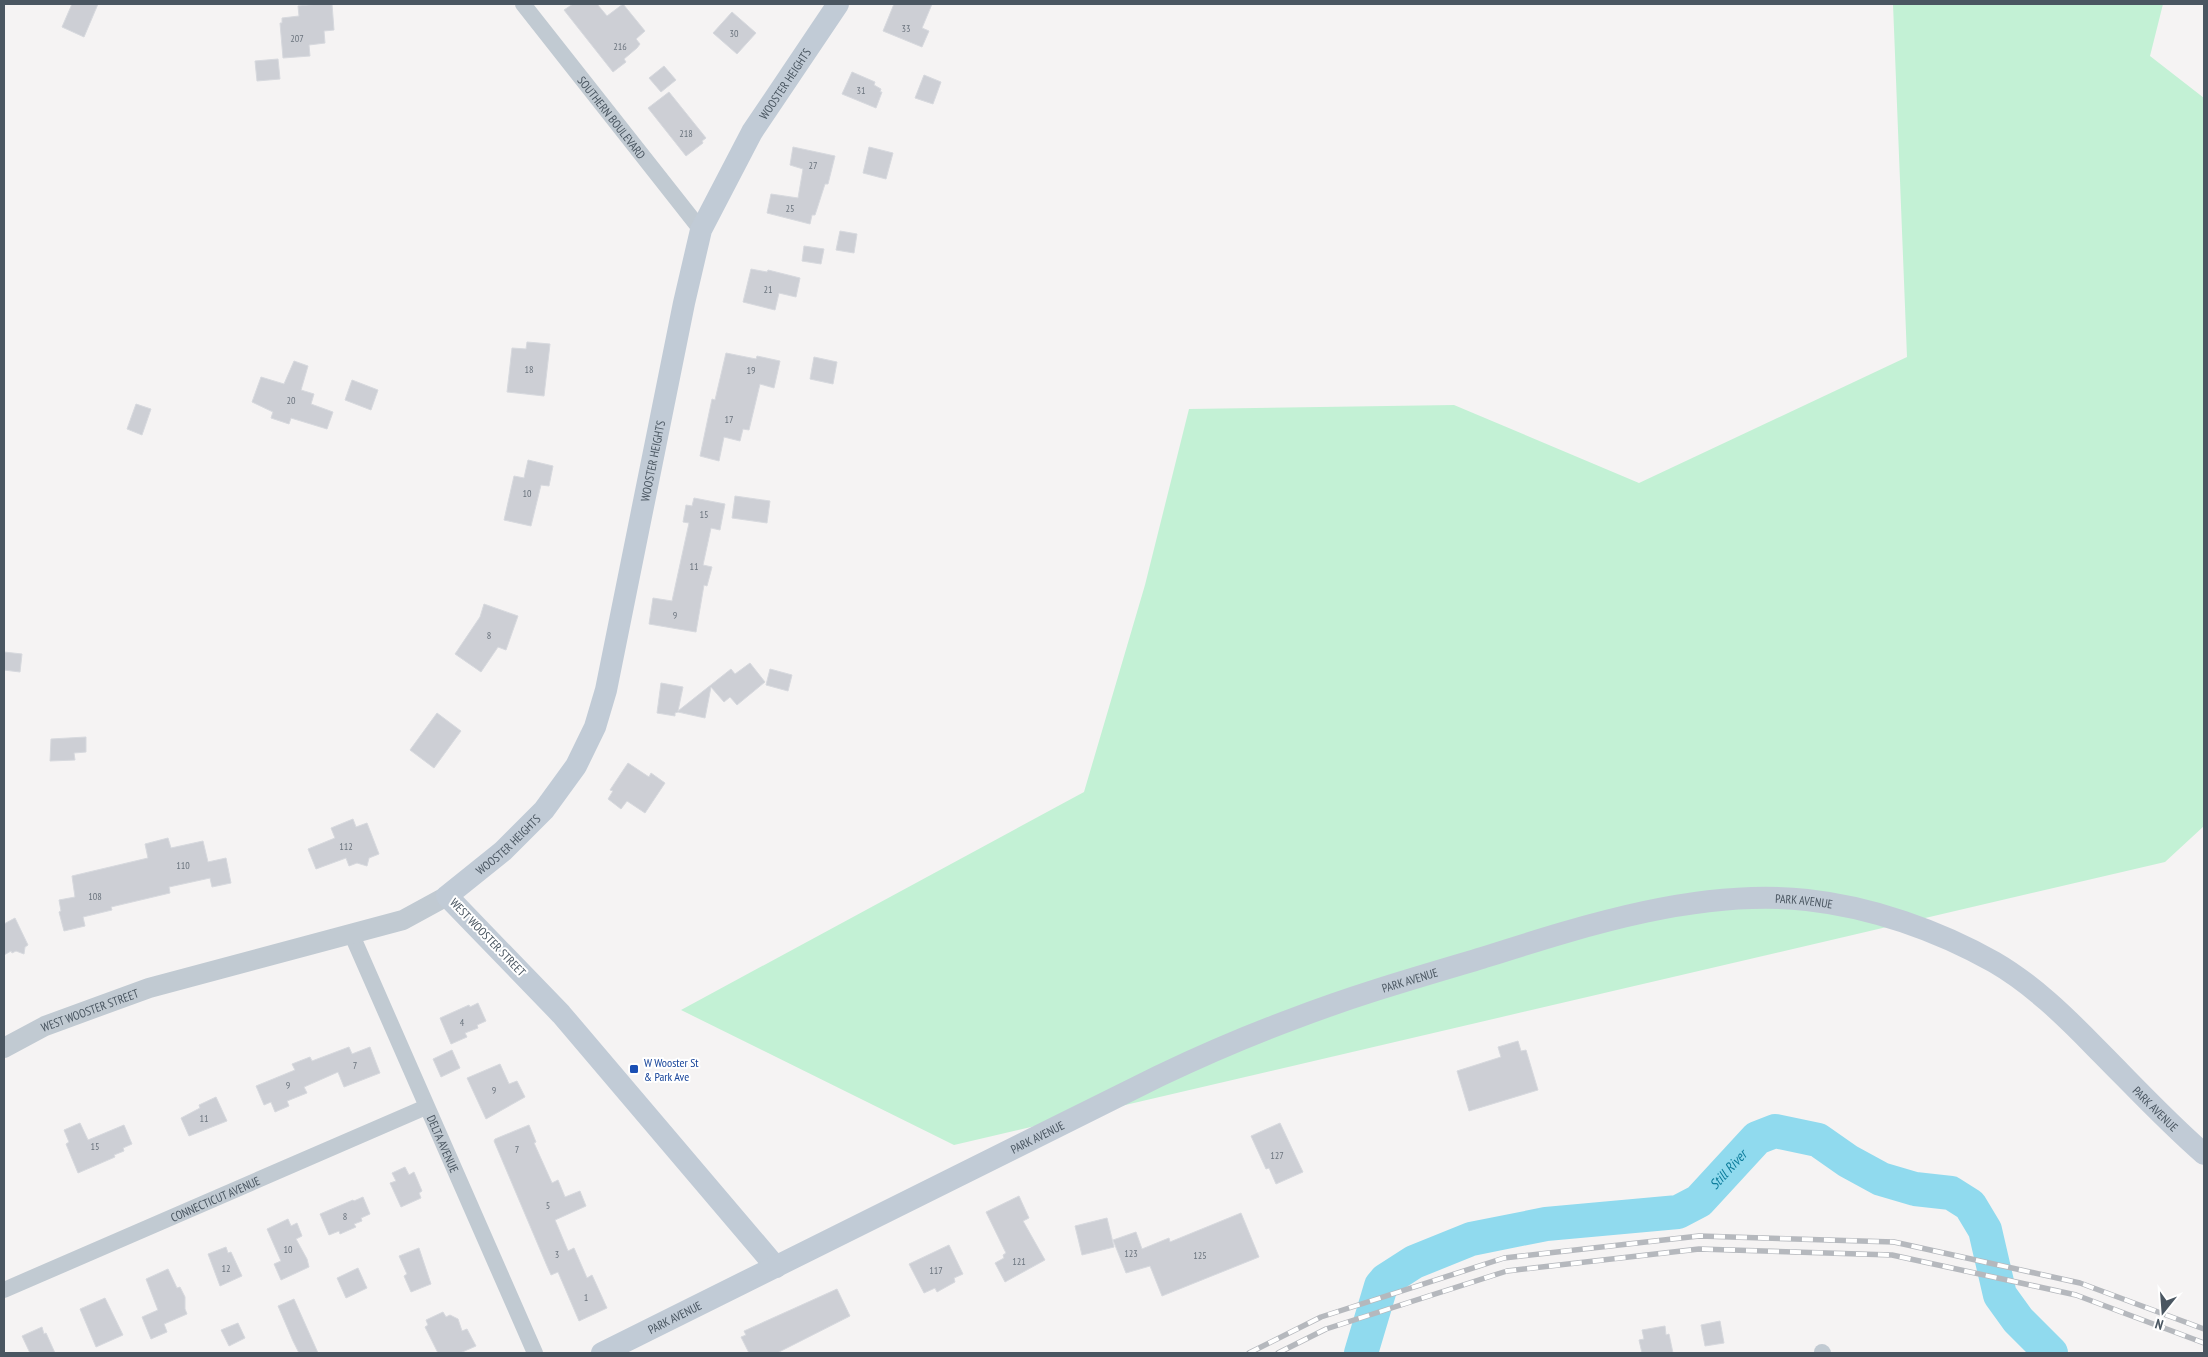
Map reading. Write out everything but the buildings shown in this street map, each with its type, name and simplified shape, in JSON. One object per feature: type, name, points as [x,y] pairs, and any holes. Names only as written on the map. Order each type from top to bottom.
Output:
[{"type":"main road","name":"WOOSTER HEIGHTS","points":[[447,896],[503,851],[544,810],[576,766],[595,727],[606,690],[684,303],[701,230],[752,132],[838,4]]},
{"type":"main road","name":"WEST WOOSTER STREET","points":[[447,896],[561,1014],[776,1267]]},
{"type":"main road","name":"PARK AVENUE","points":[[602,1353],[1159,1076],[1259,1032],[1359,996],[1511,948],[1628,915],[1713,901],[1806,900],[1852,908],[1901,921],[1948,939],[1996,963],[2036,992],[2076,1028],[2204,1154]]},
{"type":"street","name":"SOUTHERN BOULEVARD","points":[[523,4],[701,230]]},
{"type":"street","name":"WEST WOOSTER STREET","points":[[4,1048],[45,1026],[149,988],[403,920],[447,896]]},
{"type":"street","name":"DELTA AVENUE","points":[[351,933],[535,1353]]},
{"type":"street","name":"CONNECTICUT AVENUE","points":[[4,1290],[426,1107]]},
{"type":"green space","points":[[1893,4],[2163,4],[2150,56],[2204,98],[2204,826],[2165,862],[954,1145],[681,1010],[1084,792],[1145,585],[1189,409],[1454,405],[1639,483],[1907,357]]},
{"type":"waterway","name":"Still River","points":[[1361,1353],[1381,1286],[1386,1280],[1414,1262],[1471,1239],[1546,1224],[1678,1212],[1699,1201],[1757,1138],[1775,1131],[1818,1140],[1848,1161],[1881,1179],[1915,1189],[1951,1193],[1970,1205],[1985,1230],[2000,1295],[2018,1320],[2051,1353]]},
{"type":"railway","points":[[1249,1353],[1321,1317],[1504,1258],[1699,1236],[1894,1242],[2080,1283],[2204,1329]]},
{"type":"railway","points":[[1278,1353],[1326,1329],[1507,1271],[1699,1249],[1892,1255],[2076,1295],[2204,1343]]},
{"type":"place","name":"W Wooster St & Park Ave","points":[[634,1069]]}]
